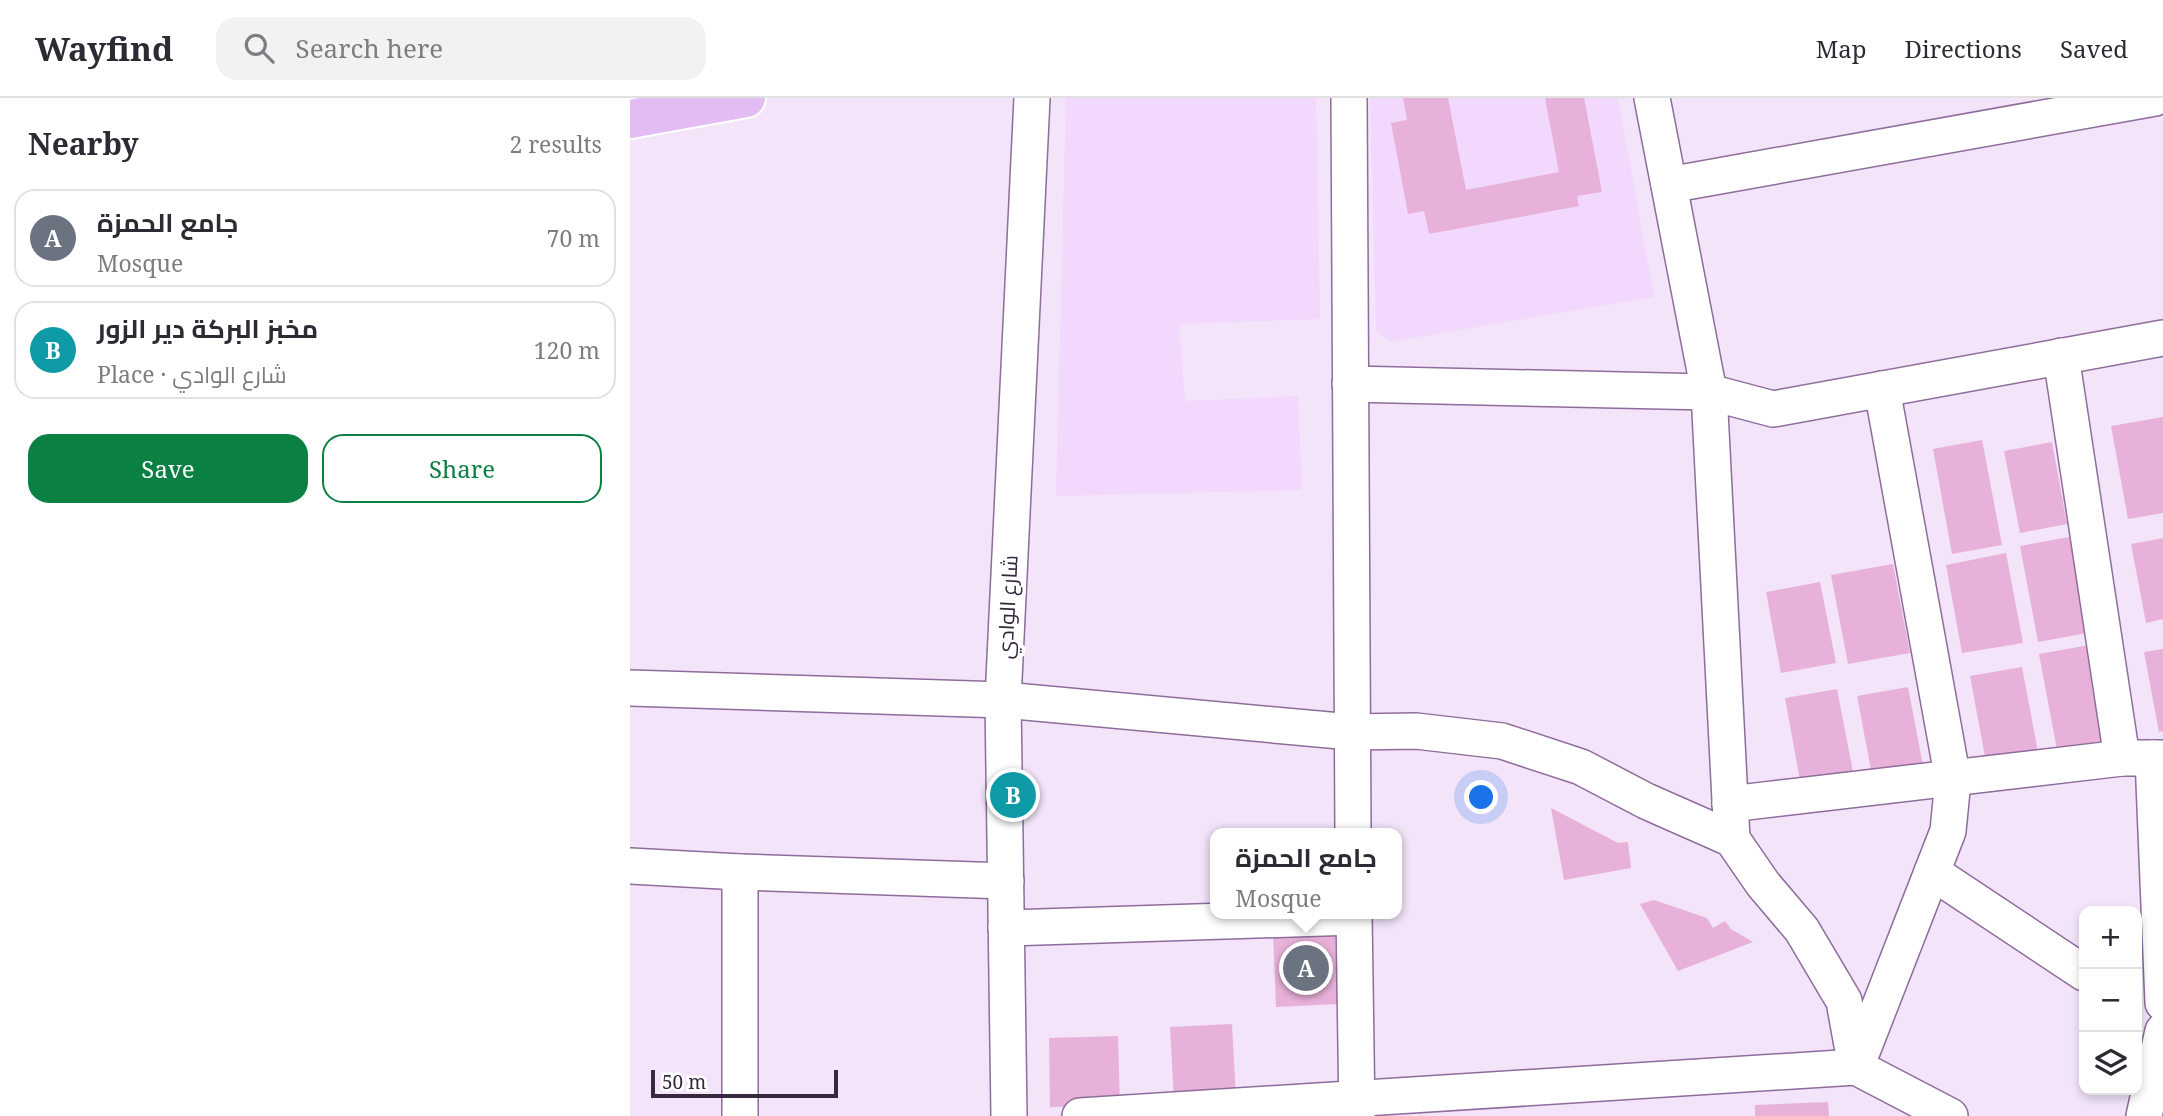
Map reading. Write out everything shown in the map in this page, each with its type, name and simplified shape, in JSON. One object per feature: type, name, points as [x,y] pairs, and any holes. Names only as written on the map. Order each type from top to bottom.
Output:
[{"type":"main road","points":[[630,119],[746,98]]},
{"type":"street","name":"شارع الوادي","points":[[1009,1116],[1003,700],[1032,98]]},
{"type":"street","points":[[1349,98],[1353,828]]},
{"type":"street","points":[[1652,98],[1709,392],[1732,839],[1763,884],[1802,930],[1844,1001],[1856,1067]]},
{"type":"street","points":[[1669,185],[2155,98]]},
{"type":"street","points":[[1350,384],[1709,392],[1773,409],[2163,338]]},
{"type":"street","points":[[2061,356],[2146,758],[2163,1003]]},
{"type":"street","points":[[1856,1067],[1948,831],[1952,780],[1882,389]]},
{"type":"street","points":[[630,688],[1003,700],[1351,732],[1416,731],[1502,741],[1581,767],[1646,801],[1732,839]]},
{"type":"street","points":[[1730,804],[2146,758]]},
{"type":"street","points":[[630,866],[1006,881]]},
{"type":"street","points":[[740,872],[740,1116]]},
{"type":"street","points":[[1932,872],[2079,970]]},
{"type":"street","points":[[1006,928],[1247,919]]},
{"type":"street","points":[[1354,919],[1357,1107]]},
{"type":"street","points":[[2142,1012],[2163,1028],[2144,1116]]},
{"type":"street","points":[[1080,1116],[1357,1107],[1856,1067],[1950,1116]]},
{"type":"shaded area","points":[[1066,98],[1316,98],[1320,319],[1179,324],[1185,401],[1298,396],[1302,490],[1056,496]]},
{"type":"shaded area","points":[[1370,98],[1618,98],[1654,297],[1389,342],[1376,329]]},
{"type":"building","points":[[1403,98],[1448,98],[1466,190],[1559,172],[1545,98],[1584,98],[1602,192],[1577,196],[1579,206],[1429,234],[1424,211],[1408,214],[1391,123],[1407,120]]},
{"type":"building","points":[[2163,417],[2163,513],[2128,519],[2111,426]]},
{"type":"building","points":[[1982,440],[2002,545],[1952,554],[1933,449]]},
{"type":"building","points":[[2052,442],[2067,524],[2020,533],[2004,451]]},
{"type":"building","points":[[2075,536],[2093,632],[2038,642],[2020,546]]},
{"type":"building","points":[[2163,538],[2163,619],[2146,623],[2131,544]]},
{"type":"building","points":[[2006,553],[2023,643],[1962,653],[1946,565]]},
{"type":"building","points":[[1893,564],[1910,653],[1848,664],[1831,575]]},
{"type":"building","points":[[1820,582],[1836,663],[1781,673],[1766,592]]},
{"type":"building","points":[[2095,644],[2113,740],[2057,750],[2039,654]]},
{"type":"building","points":[[2163,649],[2163,731],[2159,732],[2144,652]]},
{"type":"building","points":[[2022,667],[2038,752],[1986,762],[1970,676]]},
{"type":"building","points":[[1908,687],[1923,765],[1872,775],[1857,696]]},
{"type":"building","points":[[1837,689],[1854,777],[1801,786],[1785,698]]},
{"type":"building","points":[[1551,808],[1618,843],[1628,842],[1631,868],[1564,880]]},
{"type":"building","points":[[1654,900],[1707,918],[1713,928],[1725,921],[1731,929],[1753,942],[1678,971],[1640,904]]},
{"type":"building","points":[[1335,929],[1338,1004],[1276,1007],[1273,932]]},
{"type":"building","points":[[1232,1024],[1236,1098],[1174,1101],[1170,1027]]},
{"type":"building","points":[[1118,1036],[1120,1106],[1050,1107],[1049,1038]]},
{"type":"building","points":[[1828,1102],[1829,1116],[1755,1116],[1755,1105]]},
{"type":"place","name":"مخبز البركة دير الزور","points":[[1013,795]]},
{"type":"place","name":"جامع الحمزة","points":[[1306,968]]}]
